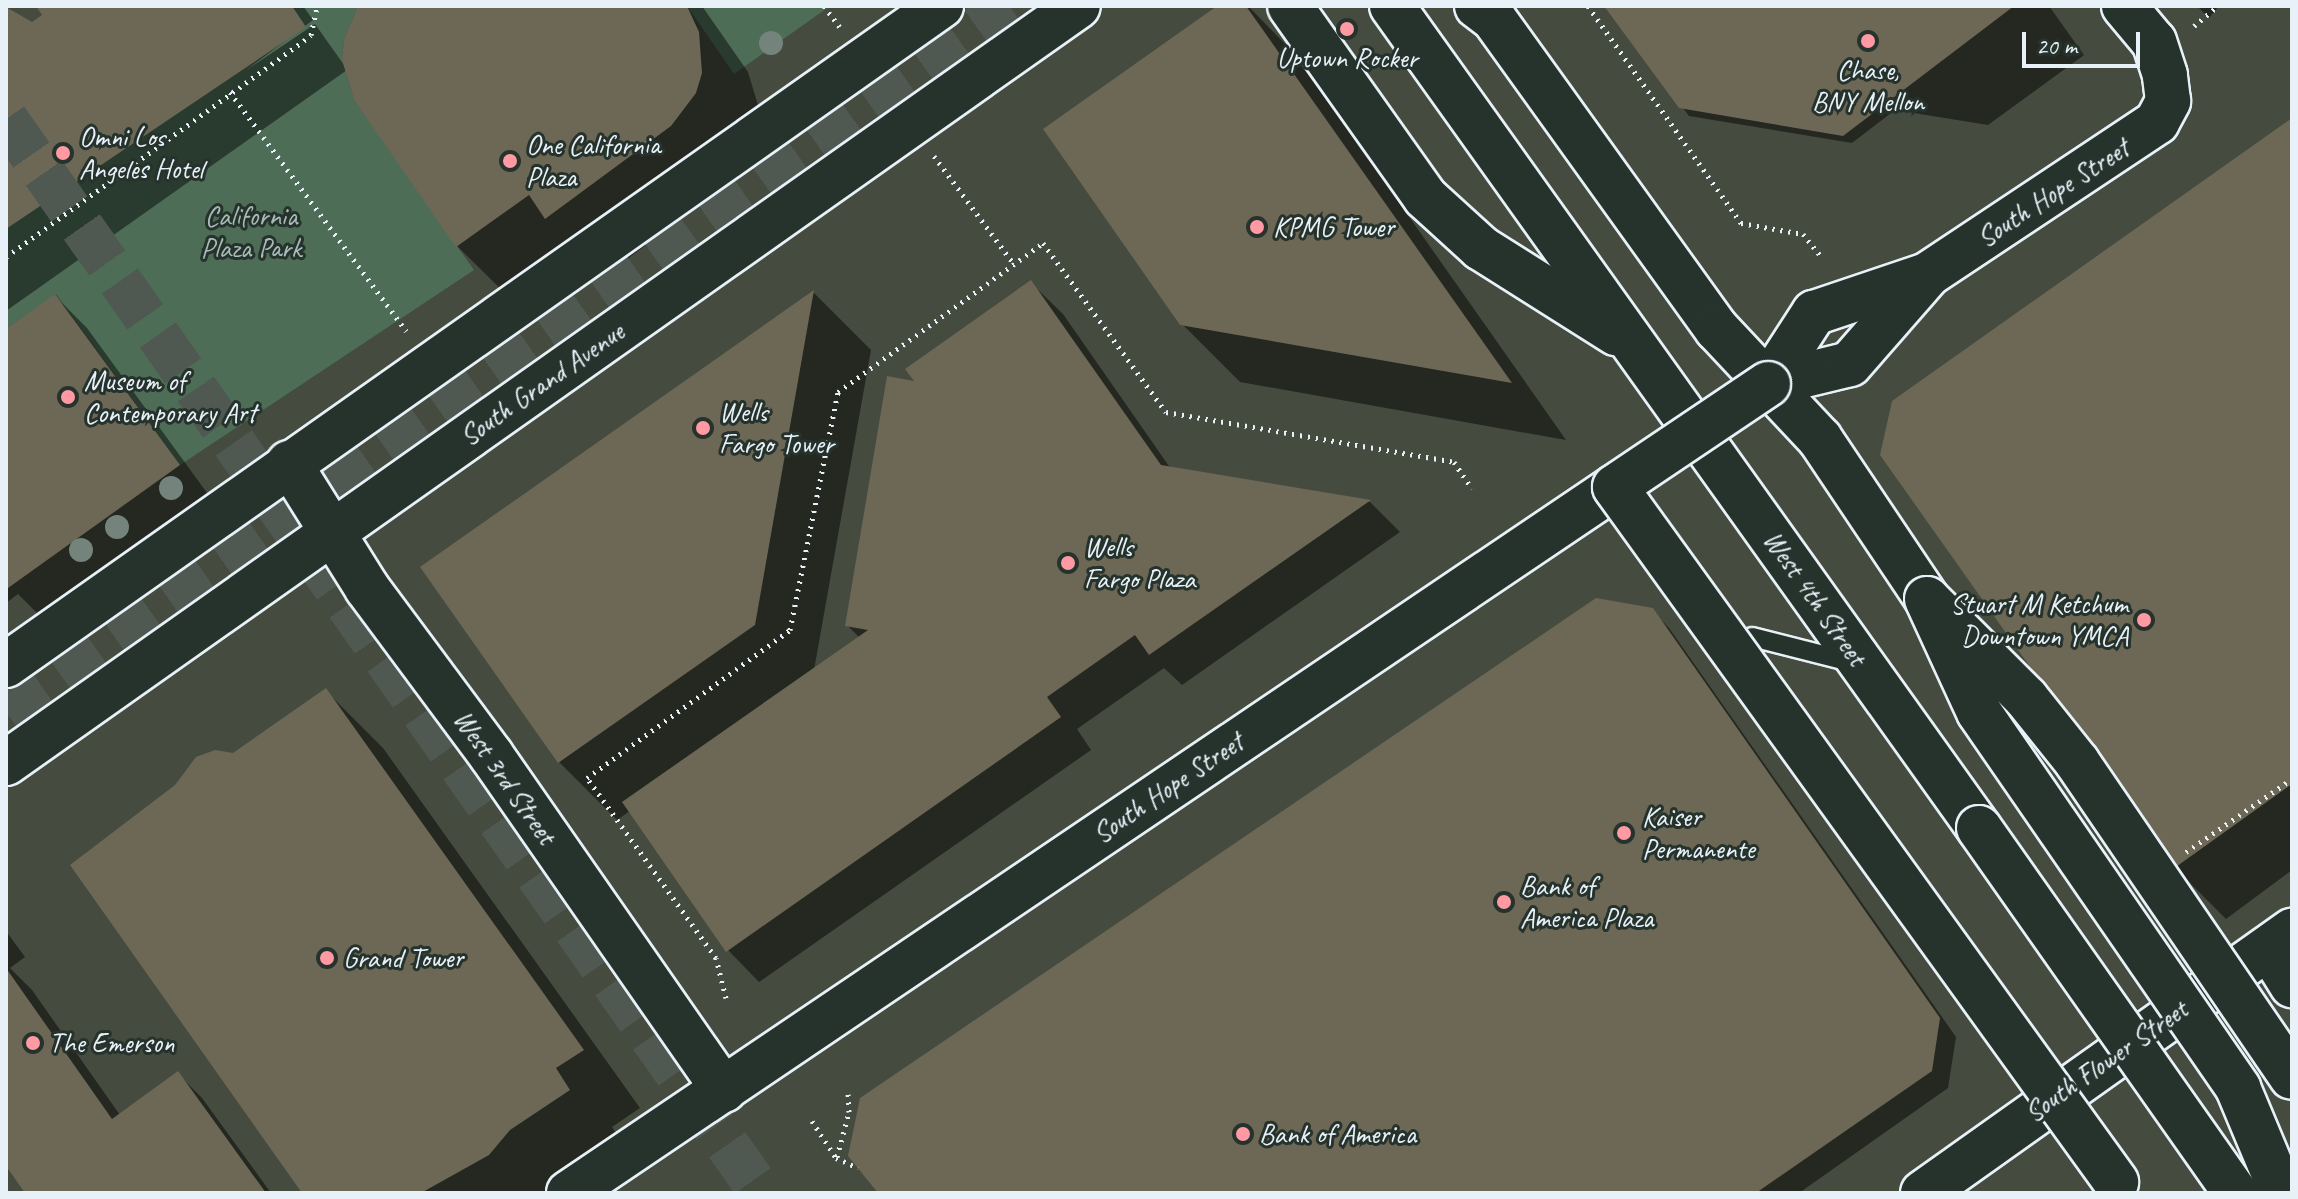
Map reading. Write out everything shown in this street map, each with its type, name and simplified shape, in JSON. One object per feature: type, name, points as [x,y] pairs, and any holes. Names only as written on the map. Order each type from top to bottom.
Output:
[{"type":"main road","points":[[6,665],[941,6]]},
{"type":"main road","name":"South Grand Avenue","points":[[6,763],[1078,6]]},
{"type":"main road","points":[[1290,6],[1425,197],[1481,248],[1635,345]]},
{"type":"main road","name":"West 4th Street","points":[[1392,6],[2236,1193]]},
{"type":"main road","points":[[1477,6],[1494,19],[1717,329],[1820,439],[1927,599],[1979,712],[2238,1088],[2282,1193]]},
{"type":"main road","name":"South Hope Street","points":[[1812,353],[1814,313],[1927,275],[2120,151],[2157,122],[2168,101],[2154,42],[2124,6]]},
{"type":"main road","name":"South Hope Street","points":[[1812,353],[1850,364],[1927,275]]},
{"type":"main road","name":"South Hope Street","points":[[569,1193],[1812,353]]},
{"type":"main road","name":"West 3rd Street","points":[[289,463],[331,534],[724,1090]]},
{"type":"main road","points":[[1615,487],[2124,1193]]},
{"type":"main road","points":[[1927,599],[2026,698],[2077,762],[2292,1077]]},
{"type":"main road","points":[[2280,940],[2292,985]]},
{"type":"main road","name":"South Flower Street","points":[[1923,1193],[2280,940]]},
{"type":"lane","points":[[1752,637],[1862,664]]},
{"type":"path","points":[[6,257],[311,35],[317,6]]},
{"type":"path","points":[[824,6],[840,27]]},
{"type":"path","points":[[1588,6],[1741,223],[1803,234],[1820,255]]},
{"type":"path","points":[[2194,26],[2218,6]]},
{"type":"path","points":[[230,92],[406,332]]},
{"type":"path","points":[[929,149],[1014,264]]},
{"type":"path","points":[[726,998],[716,958],[587,778],[790,630],[838,392],[1043,243],[1166,412],[1454,462],[1472,489]]},
{"type":"path","points":[[836,1158],[849,1112],[848,1094]]},
{"type":"path","points":[[812,1121],[836,1158],[858,1168]]},
{"type":"shaded area","points":[[6,6],[2292,6],[2292,1193],[6,1193]]},
{"type":"green space","name":"California Plaza Park","points":[[240,6],[358,6],[344,39],[342,60],[354,100],[474,270],[180,465],[56,294],[6,329],[6,214]]},
{"type":"green space","points":[[687,6],[830,6],[734,74]]},
{"type":"building","name":"Omni Los Angeles Hotel","points":[[36,6],[292,6],[306,27],[6,229],[6,7],[32,22],[42,15]]},
{"type":"building","name":"One California Plaza","points":[[358,6],[687,6],[699,32],[702,73],[696,93],[671,126],[545,219],[529,195],[456,247],[354,100],[342,60],[344,39]]},
{"type":"building","name":"KPMG Tower","points":[[1217,6],[1246,6],[1512,383],[1180,325],[1043,129]]},
{"type":"building","points":[[1604,6],[2014,6],[1843,136],[1679,108]]},
{"type":"building","name":"Stuart M Ketchum Downtown YMCA","points":[[2292,118],[2292,784],[2173,869],[1880,455],[1892,401]]},
{"type":"building","name":"Wells Fargo Plaza","points":[[1031,280],[1161,465],[1371,500],[1149,655],[1135,635],[1047,697],[1061,717],[726,952],[622,802],[868,630],[845,626],[887,376],[914,381],[905,369]]},
{"type":"building","name":"Wells Fargo Tower","points":[[814,290],[755,625],[558,763],[420,567]]},
{"type":"building","name":"Museum of Contemporary Art","points":[[55,294],[180,465],[8,588],[6,329]]},
{"type":"building","name":"Bank of America Plaza","points":[[1596,598],[1653,608],[1940,1018],[1932,1071],[1756,1193],[878,1193],[848,1156],[860,1098]]},
{"type":"building","name":"Grand Tower","points":[[326,688],[584,1050],[556,1068],[570,1090],[510,1130],[489,1155],[421,1193],[302,1193],[70,865],[175,785],[196,757],[215,750],[233,753]]},
{"type":"building","name":"The Emerson","points":[[6,968],[112,1119],[178,1071],[266,1193],[25,1193],[6,1166]]},
{"type":"tunnel","points":[[6,712],[1009,6]]},
{"type":"tunnel","points":[[6,119],[761,1193]]},
{"type":"place","name":"Uptown Rocker","points":[[1347,29]]},
{"type":"place","name":"Chase, BNY Mellon","points":[[1868,41]]},
{"type":"place","name":"Omni Los Angeles Hotel","points":[[63,153]]},
{"type":"place","name":"One California Plaza","points":[[510,161]]},
{"type":"place","name":"KPMG Tower","points":[[1257,227]]},
{"type":"place","name":"Museum of Contemporary Art","points":[[68,397]]},
{"type":"place","name":"Wells Fargo Tower","points":[[703,428]]},
{"type":"place","name":"Wells Fargo Plaza","points":[[1068,563]]},
{"type":"place","name":"Stuart M Ketchum Downtown YMCA","points":[[2144,620]]},
{"type":"place","name":"Kaiser Permanente","points":[[1624,833]]},
{"type":"place","name":"Bank of America Plaza","points":[[1504,902]]},
{"type":"place","name":"Grand Tower","points":[[327,958]]},
{"type":"place","name":"The Emerson","points":[[33,1043]]},
{"type":"place","name":"Bank of America","points":[[1243,1134]]}]
